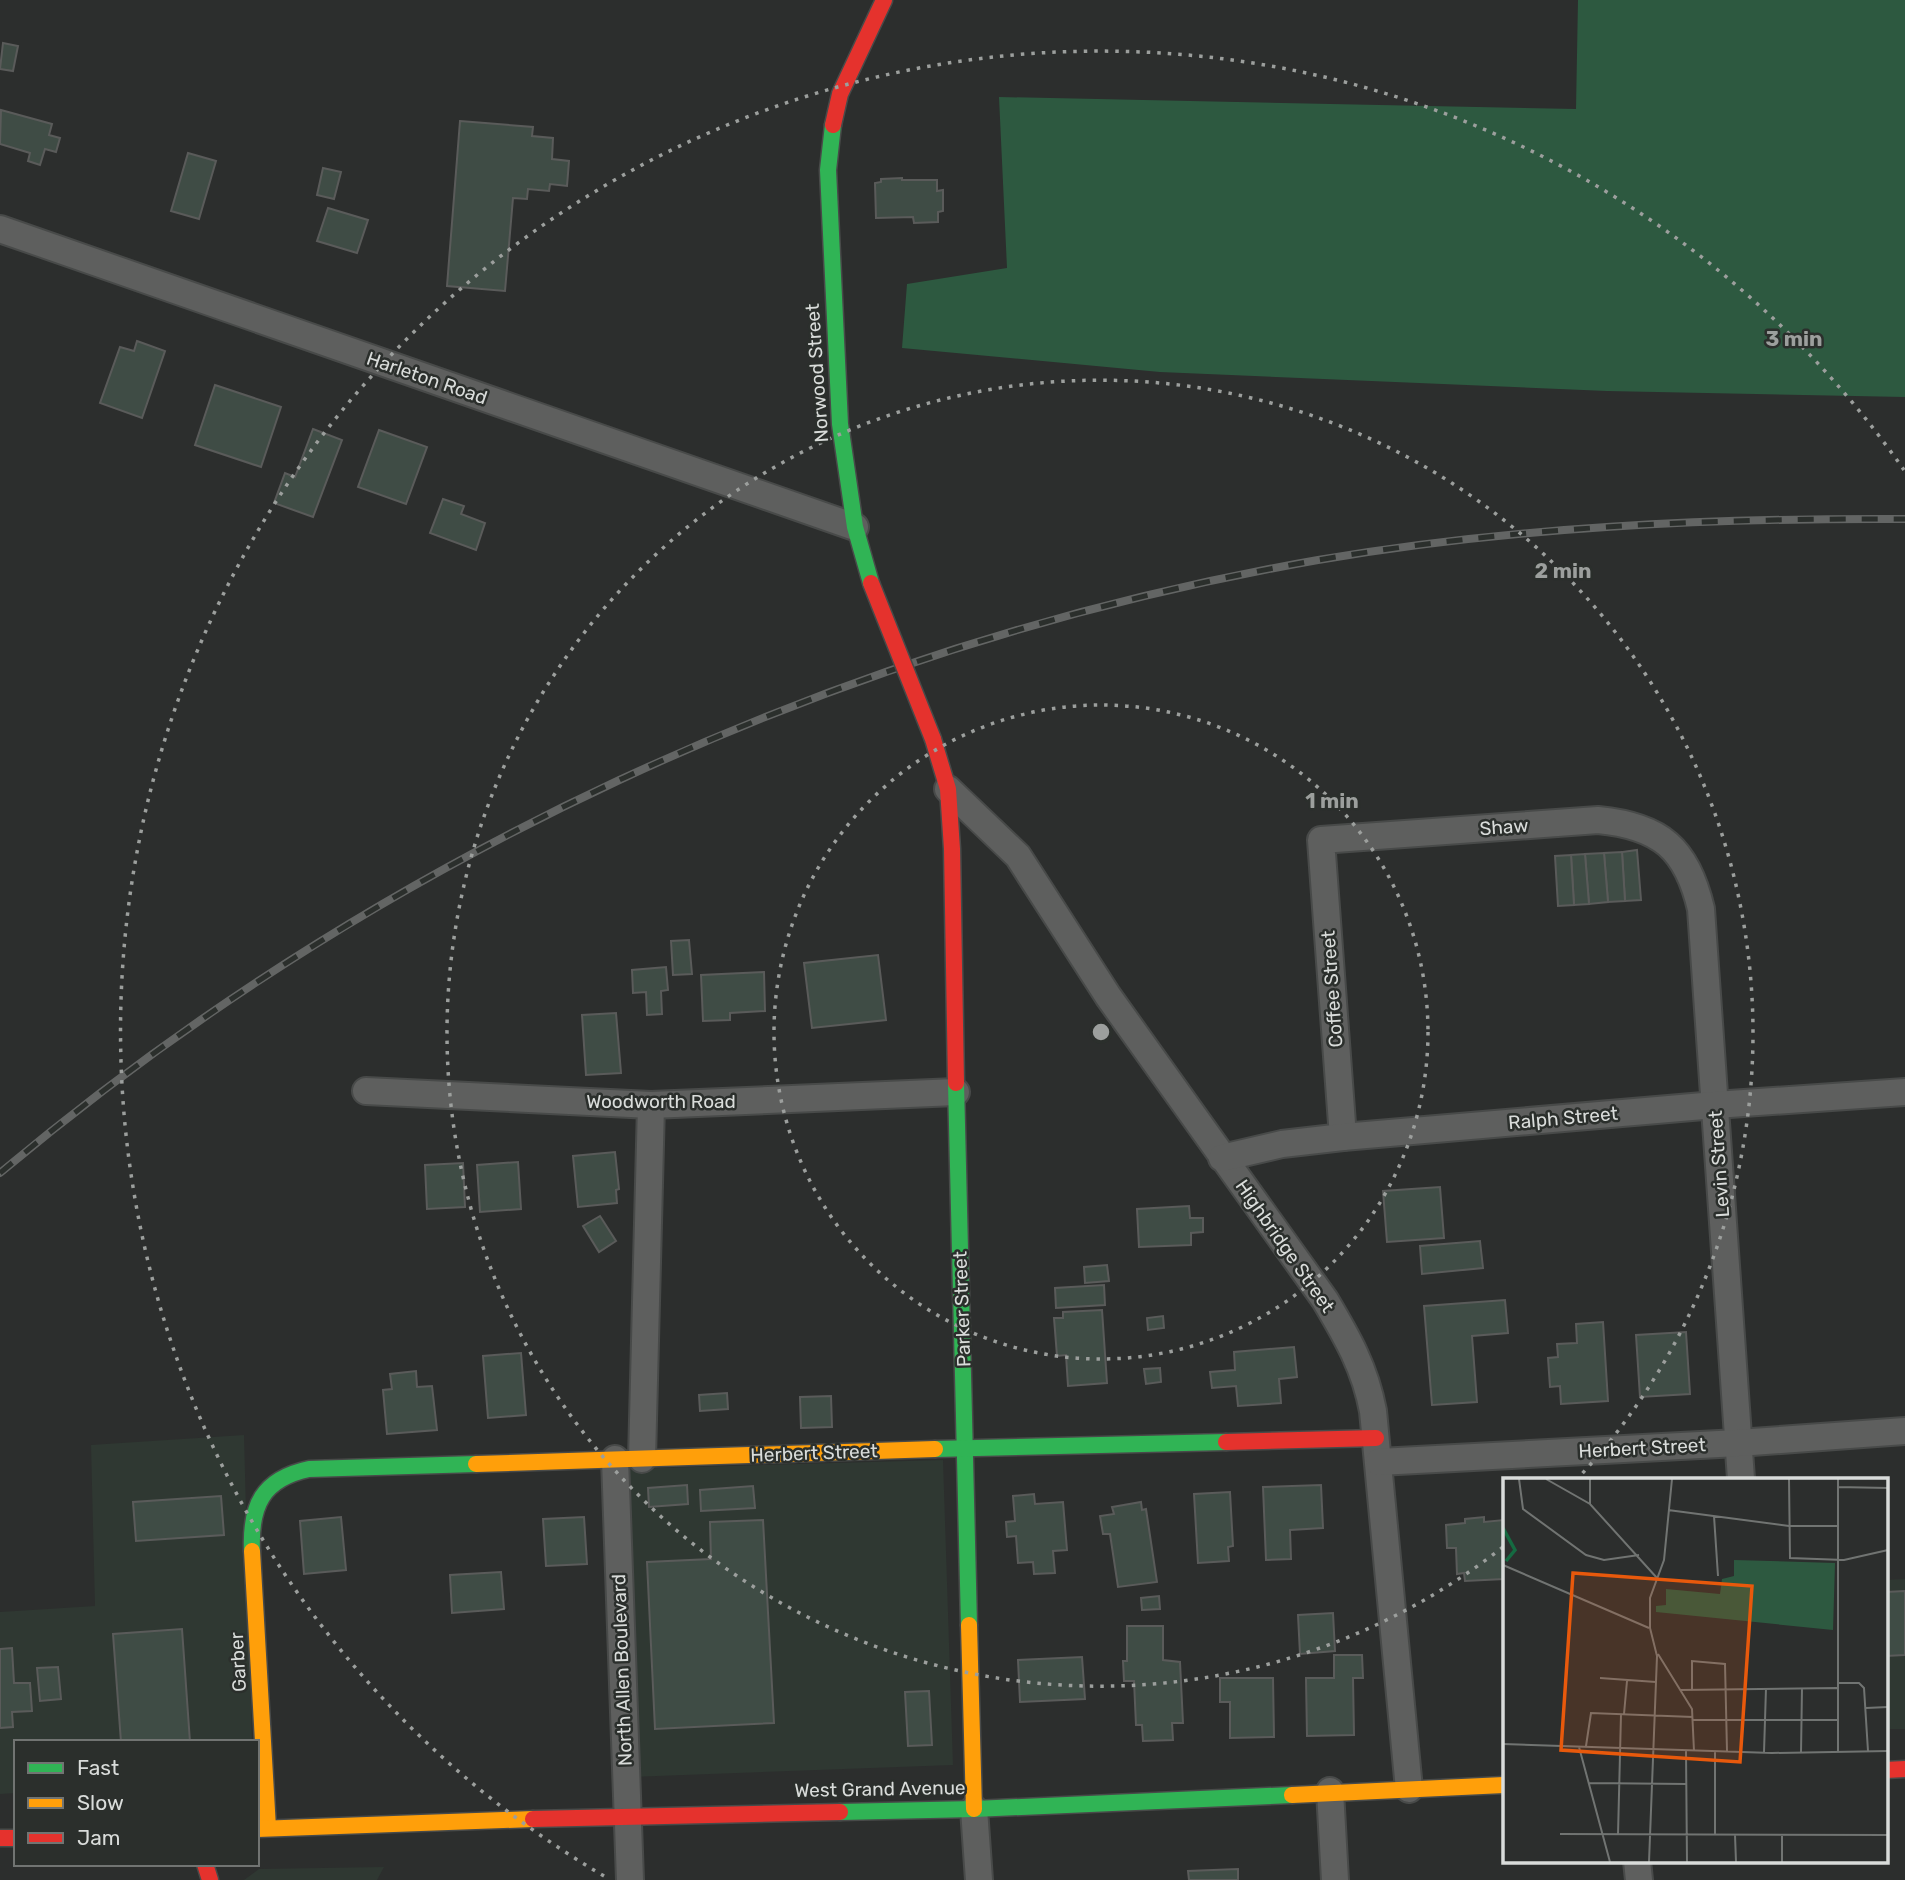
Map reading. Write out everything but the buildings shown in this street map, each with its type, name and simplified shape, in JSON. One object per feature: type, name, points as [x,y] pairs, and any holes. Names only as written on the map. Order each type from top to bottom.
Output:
[{"type":"main road","name":"Norwood Street","points":[[884,0],[840,94],[831,132],[828,170],[840,424],[845,473],[855,527],[871,583],[933,740]]},
{"type":"main road","name":"Parker Street","points":[[933,740],[948,789],[952,849],[974,1808]]},
{"type":"main road","name":"Herbert Street","points":[[262,1494],[274,1481],[291,1472],[309,1469],[965,1448],[1377,1450]]},
{"type":"main road","name":"Garber","points":[[262,1494],[254,1511],[251,1530],[263,1829]]},
{"type":"main road","name":"West Grand Avenue","points":[[263,1829],[627,1816],[974,1808],[1503,1785]]},
{"type":"street","name":"Harleton Road","points":[[0,229],[855,527]]},
{"type":"street","name":"Highbridge Street","points":[[948,789],[1018,856],[1108,996],[1325,1300],[1341,1326],[1367,1381],[1377,1450],[1409,1788]]},
{"type":"street","name":"Shaw","points":[[1321,840],[1598,820],[1628,823],[1656,835],[1678,854]]},
{"type":"street","name":"Coffee Street","points":[[1321,840],[1343,1137]]},
{"type":"street","name":"Levin Street","points":[[1678,854],[1694,880],[1701,909],[1741,1478]]},
{"type":"street","name":"Woodworth Road","points":[[366,1091],[651,1105],[956,1092]]},
{"type":"street","name":"Ralph Street","points":[[1222,1158],[1282,1144],[1343,1137],[1715,1105],[1905,1092]]},
{"type":"street","points":[[642,1459],[651,1105]]},
{"type":"street","name":"Herbert Street","points":[[1377,1450],[1738,1443],[1905,1431]]},
{"type":"street","name":"North Allen Boulevard","points":[[615,1459],[631,1880]]},
{"type":"street","points":[[1330,1791],[1335,1880]]},
{"type":"street","name":"Parker Street","points":[[974,1808],[979,1880]]},
{"type":"street","points":[[1637,1862],[1639,1880]]},
{"type":"shaded area","points":[[244,1435],[252,1740],[14,1740],[14,1793],[0,1794],[0,1612],[95,1606],[91,1445]]},
{"type":"shaded area","points":[[943,1460],[953,1765],[630,1777],[625,1469]]},
{"type":"shaded area","points":[[1905,1579],[1905,1729],[1888,1729],[1888,1580]]},
{"type":"shaded area","points":[[384,1867],[377,1880],[244,1880],[259,1869]]},
{"type":"green space","points":[[1578,0],[1905,0],[1905,397],[1607,391],[1160,372],[902,348],[907,284],[1007,268],[999,97],[1576,109]]},
{"type":"railway","points":[[0,1173],[145,1060],[296,957],[455,863],[619,780],[788,708],[961,647],[1138,598],[1318,560],[1391,549],[1537,532],[1610,527],[1757,520],[1905,519]]},
{"type":"traffic: fast","points":[[833,125],[828,170],[840,424],[855,527],[871,583]]},
{"type":"traffic: fast","points":[[956,1083],[969,1625]]},
{"type":"traffic: fast","points":[[935,1449],[1226,1442]]},
{"type":"traffic: fast","points":[[252,1551],[253,1521],[262,1497],[270,1487],[293,1474],[309,1469],[476,1464]]},
{"type":"traffic: fast","points":[[840,1812],[1292,1795]]},
{"type":"traffic: slow","points":[[476,1464],[935,1449]]},
{"type":"traffic: slow","points":[[252,1551],[268,1828]]},
{"type":"traffic: slow","points":[[969,1625],[974,1809]]},
{"type":"traffic: slow","points":[[1292,1795],[1503,1785]]},
{"type":"traffic: slow","points":[[259,1829],[533,1819]]},
{"type":"traffic: jam","points":[[833,125],[840,94],[884,0]]},
{"type":"traffic: jam","points":[[871,583],[933,739]]},
{"type":"traffic: jam","points":[[933,739],[948,789],[952,849],[956,1083]]},
{"type":"traffic: jam","points":[[1226,1442],[1376,1438]]},
{"type":"traffic: jam","points":[[1888,1770],[1905,1769]]},
{"type":"traffic: jam","points":[[533,1819],[840,1812]]},
{"type":"traffic: jam","points":[[0,1838],[14,1838]]},
{"type":"traffic: jam","points":[[206,1866],[210,1880]]}]
